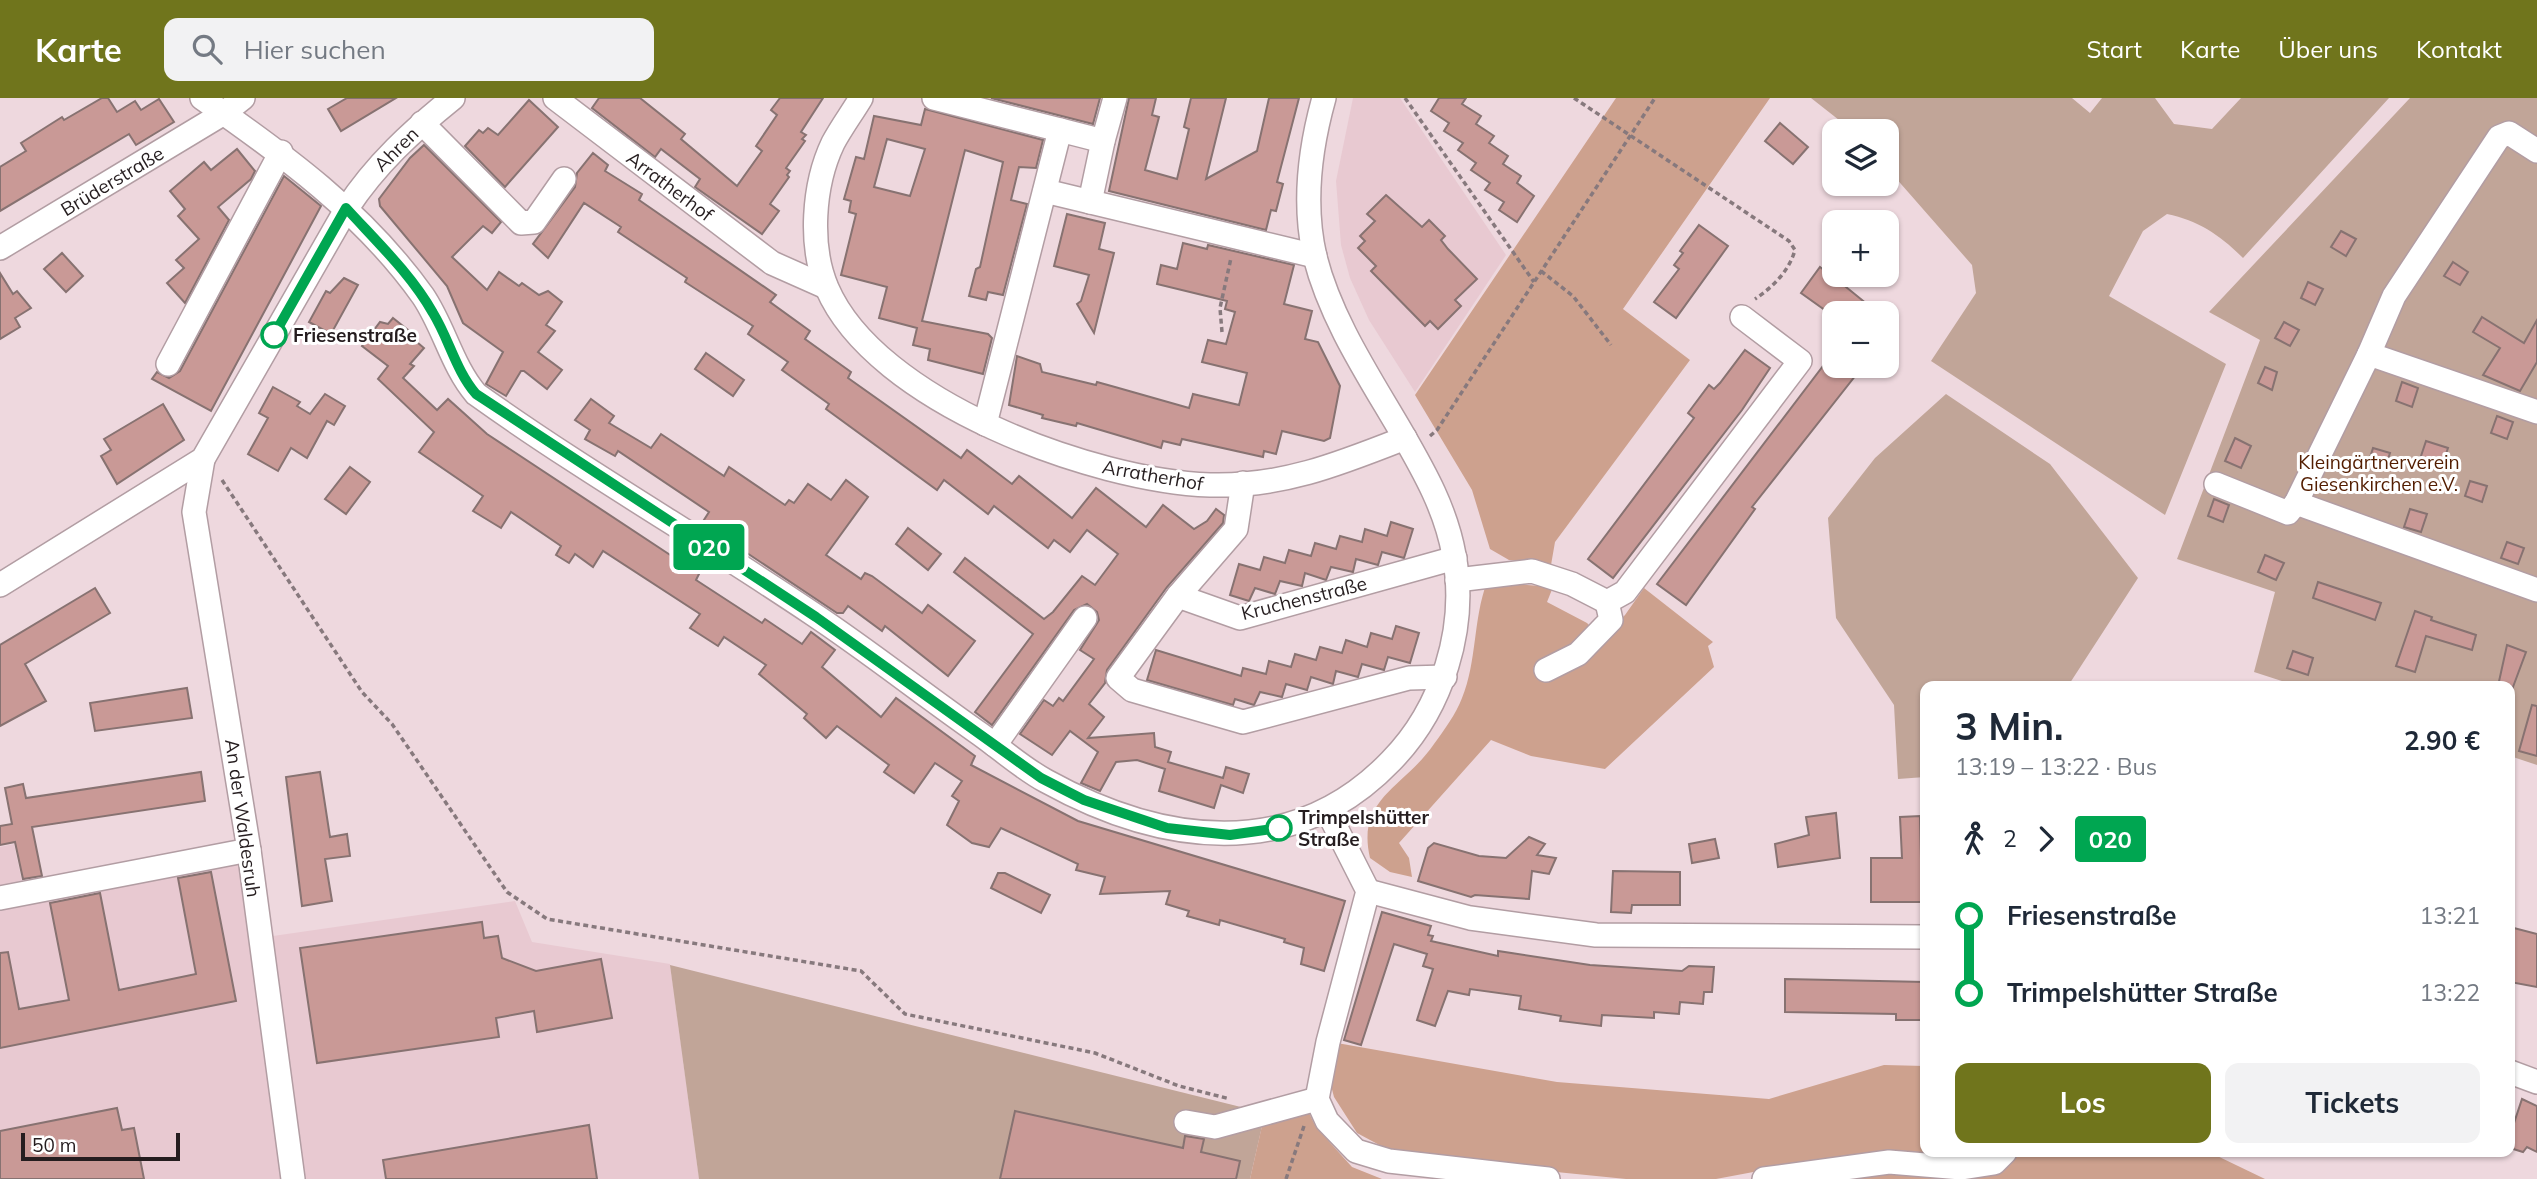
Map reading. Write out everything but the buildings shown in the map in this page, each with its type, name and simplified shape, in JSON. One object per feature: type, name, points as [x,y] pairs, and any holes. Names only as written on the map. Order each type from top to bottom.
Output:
[{"type":"street","points":[[202,98],[281,152],[346,208],[421,294],[445,335],[466,382],[476,394],[816,617],[1041,778],[1076,796],[1167,828],[1230,835],[1284,827],[1327,810],[1370,780],[1398,754],[1413,737],[1445,677],[1456,612],[1456,569],[1436,492],[1333,306],[1315,256],[1310,200],[1313,140],[1324,98]]},
{"type":"street","name":"Brüderstraße","points":[[0,248],[224,113],[243,98]]},
{"type":"street","name":"Ahren","points":[[346,208],[368,177],[422,123],[453,98]]},
{"type":"street","name":"Arratherhof","points":[[555,98],[772,263],[827,287]]},
{"type":"street","name":"Arratherhof","points":[[861,98],[832,144],[819,192],[815,238],[827,287],[845,320],[895,369],[985,424],[1073,460],[1198,484],[1280,482],[1408,445]]},
{"type":"street","points":[[934,98],[1103,141]]},
{"type":"street","points":[[1090,202],[1115,98]]},
{"type":"street","points":[[422,123],[521,223],[534,222],[564,179]]},
{"type":"street","points":[[985,424],[1060,130]]},
{"type":"street","points":[[2217,484],[2288,513],[2296,503],[2369,354],[2394,296],[2499,137],[2510,133],[2537,151]]},
{"type":"street","points":[[168,364],[281,152]]},
{"type":"street","points":[[1045,191],[1315,256]]},
{"type":"street","points":[[0,585],[203,458],[346,208]]},
{"type":"street","points":[[1546,670],[1578,654],[1611,620],[1607,602],[1625,592],[1800,361],[1742,317]]},
{"type":"street","points":[[2369,354],[2537,412]]},
{"type":"street","name":"An der Waldesruh","points":[[203,458],[194,512],[249,850],[293,1179]]},
{"type":"street","points":[[1243,483],[1236,529],[1178,596],[1118,678],[1132,690],[1243,722],[1409,678],[1445,677]]},
{"type":"street","points":[[2296,503],[2537,590]]},
{"type":"street","name":"Kruchenstraße","points":[[1178,596],[1240,618],[1456,569],[1532,571],[1572,584],[1607,602]]},
{"type":"street","points":[[995,745],[1085,618]]},
{"type":"street","points":[[1327,810],[1368,891],[1328,1042],[1317,1099],[1327,1121],[1356,1151],[1389,1161],[1548,1179]]},
{"type":"street","points":[[0,898],[249,850]]},
{"type":"street","points":[[1368,891],[1470,918],[1595,935],[1920,937]]},
{"type":"street","points":[[2515,1074],[2537,1082]]},
{"type":"street","points":[[1186,1122],[1216,1127],[1317,1099]]},
{"type":"street","points":[[1763,1179],[1889,1162],[1961,1168],[1994,1163],[2000,1157]]},
{"type":"path","points":[[1405,98],[1534,282]]},
{"type":"path","points":[[1574,98],[1632,134],[1789,242],[1795,250],[1792,259],[1774,285],[1751,302],[1742,317]]},
{"type":"path","points":[[1408,445],[1437,430],[1655,98]]},
{"type":"path","points":[[1223,332],[1220,308],[1236,237]]},
{"type":"path","points":[[1541,271],[1573,296],[1611,345]]},
{"type":"path","points":[[203,458],[226,484],[362,692],[392,724],[507,892],[547,919],[861,971],[905,1014],[1095,1053],[1179,1086],[1237,1101]]},
{"type":"path","points":[[1286,1179],[1299,1136],[1317,1099]]},
{"type":"shaded area","points":[[1353,98],[1400,98],[1506,255],[1415,392],[1369,320],[1350,278],[1341,245],[1336,181]]},
{"type":"shaded area","points":[[1616,98],[1770,98],[1623,309],[1690,360],[1555,542],[1551,565],[1509,560],[1490,549],[1472,490],[1415,395]]},
{"type":"shaded area","points":[[1487,582],[1553,587],[1547,602],[1587,623],[1594,630],[1570,651],[1533,668],[1536,677],[1578,663],[1625,615],[1644,588],[1713,642],[1708,646],[1714,667],[1605,769],[1531,756],[1491,740],[1399,843],[1409,858],[1412,877],[1390,872],[1370,858],[1370,821],[1376,807],[1434,744],[1459,704],[1467,684],[1479,611]]},
{"type":"shaded area","points":[[236,843],[253,939],[515,901],[532,942],[670,964],[699,1179],[0,1179],[0,847],[14,844],[23,886]]},
{"type":"shaded area","points":[[1337,1043],[1557,1082],[1769,1099],[1884,1065],[1920,1066],[1920,1157],[1950,1157],[1818,1160],[1716,1179],[1626,1179],[1475,1164],[1385,1148],[1357,1133],[1334,1097],[1329,1078]]},
{"type":"shaded area","points":[[1308,1111],[1316,1127],[1352,1167],[1382,1179],[1250,1179],[1264,1117]]},
{"type":"shaded area","points":[[1981,1157],[2219,1157],[2265,1179],[1833,1179]]},
{"type":"green space","points":[[1811,98],[2072,98],[2090,113],[2102,98],[2155,98],[2174,124],[2212,129],[2241,98],[2389,98],[2243,258],[2208,230],[2179,217],[2167,214],[2143,231],[2109,296],[2226,364],[2165,515],[1931,361],[1976,293],[1972,265],[1899,182],[1899,119],[1838,119]]},
{"type":"green space","name":"Kleingärtnerverein Giesenkirchen e.V.","points":[[2410,98],[2537,98],[2537,765],[2515,758],[2515,681],[2282,681],[2254,672],[2275,592],[2177,559],[2260,340],[2209,312]]},
{"type":"green space","points":[[1946,394],[2050,464],[2138,578],[2071,681],[1920,681],[1920,777],[1898,779],[1894,705],[1836,618],[1828,518],[1875,458]]},
{"type":"green space","points":[[670,965],[1265,1113],[1250,1179],[699,1179]]},
{"type":"bus line","name":"020","points":[[274,335],[346,208],[421,294],[445,335],[466,382],[476,394],[816,617],[1041,778],[1084,800],[1167,828],[1230,835],[1279,828]]},
{"type":"place","name":"Friesenstraße","points":[[274,335]]},
{"type":"place","name":"Trimpelshütter Straße","points":[[1279,828]]}]
